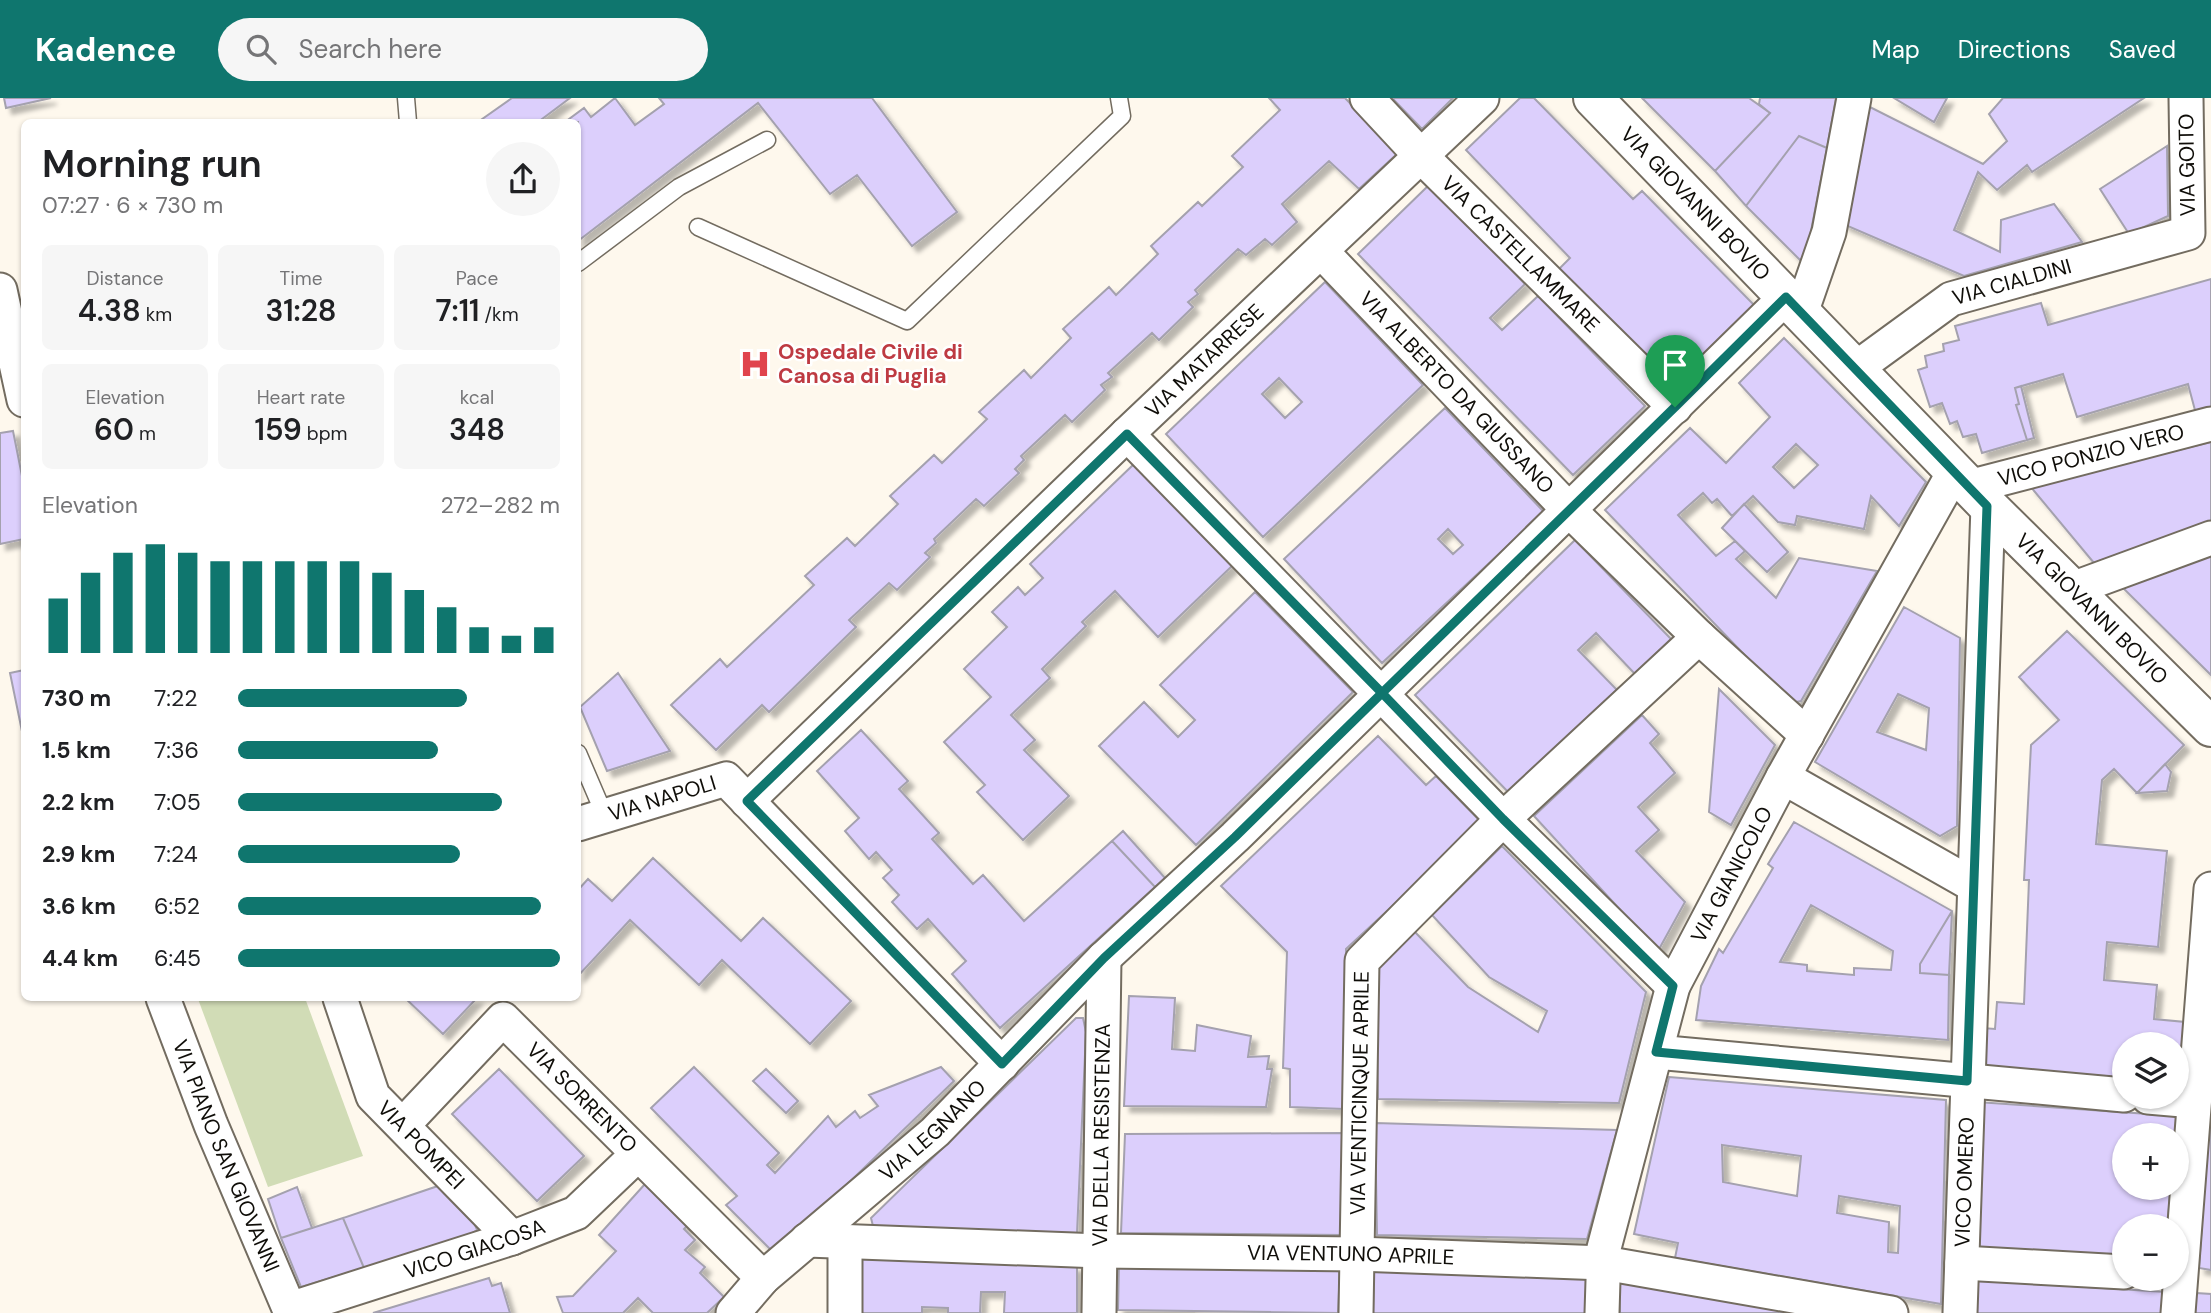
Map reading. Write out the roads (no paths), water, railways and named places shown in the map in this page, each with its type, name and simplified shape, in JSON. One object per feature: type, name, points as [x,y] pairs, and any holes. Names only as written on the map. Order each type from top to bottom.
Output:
[{"type":"street","name":"VIA CASTELLAMMARE","points":[[1367,98],[1421,156],[1675,407]]},
{"type":"street","name":"VIA MATARRESE","points":[[747,801],[1127,434],[1482,98]]},
{"type":"street","name":"VIA GIOVANNI BOVIO","points":[[1593,98],[1970,488],[2211,727]]},
{"type":"street","points":[[1794,305],[1829,232],[1854,98]]},
{"type":"street","name":"VIA GOITO","points":[[2186,98],[2188,233]]},
{"type":"street","name":"VIA CIALDINI","points":[[1855,369],[1951,299],[2188,233]]},
{"type":"street","name":"VIA ALBERTO DA GIUSSANO","points":[[1321,251],[1569,510],[1699,637],[1807,735]]},
{"type":"street","points":[[0,290],[21,386]]},
{"type":"street","name":"VIA LEGNANO","points":[[733,1313],[763,1278],[935,1132],[1104,958],[1235,837],[1675,407],[1794,305]]},
{"type":"street","name":"VICO PONZIO VERO","points":[[1970,488],[2211,424]]},
{"type":"street","points":[[1127,434],[1503,819],[1673,986]]},
{"type":"street","name":"VIA GIANICOLO","points":[[1602,1313],[1604,1248],[1673,986],[1807,735],[1970,488]]},
{"type":"street","name":"VICO OMERO","points":[[1960,1313],[1973,885],[1970,488]]},
{"type":"street","points":[[2071,589],[2211,538]]},
{"type":"street","name":"VIA VENTICINQUE APRILE","points":[[1356,1313],[1362,961],[1503,819],[1699,637]]},
{"type":"street","points":[[1783,777],[1973,885]]},
{"type":"street","name":"VIA NAPOLI","points":[[591,820],[726,779],[1002,1064]]},
{"type":"street","points":[[2184,1214],[2211,889]]},
{"type":"street","name":"VIA DELLA RESISTENZA","points":[[1099,1313],[1104,958]]},
{"type":"street","name":"VIA PIANO SAN GIOVANNI","points":[[164,1001],[211,1125],[290,1311]]},
{"type":"street","name":"VIA POMPEI","points":[[341,1001],[373,1096],[512,1238]]},
{"type":"street","name":"VIA SORRENTO","points":[[403,1125],[503,1020],[763,1278]]},
{"type":"street","points":[[1656,1052],[2112,1094]]},
{"type":"street","points":[[2189,1101],[2194,1101]]},
{"type":"street","name":"VICO GIACOSA","points":[[290,1311],[512,1238],[576,1213],[638,1154]]},
{"type":"street","name":"VIA VENTUNO APRILE","points":[[807,1240],[1100,1251],[1357,1254],[1604,1262],[1891,1313]]},
{"type":"street","points":[[845,1242],[845,1313]]},
{"type":"street","points":[[1962,1263],[2112,1271]]},
{"type":"street","points":[[2178,1313],[2179,1291]]},
{"type":"lane","points":[[406,98],[408,119]]},
{"type":"lane","points":[[698,227],[907,321],[1122,116],[1118,98]]},
{"type":"lane","points":[[581,261],[679,187],[767,140]]},
{"type":"lane","points":[[581,769],[591,820]]},
{"type":"place","name":"Ospedale Civile di Canosa di Puglia","points":[[755,364]]}]
